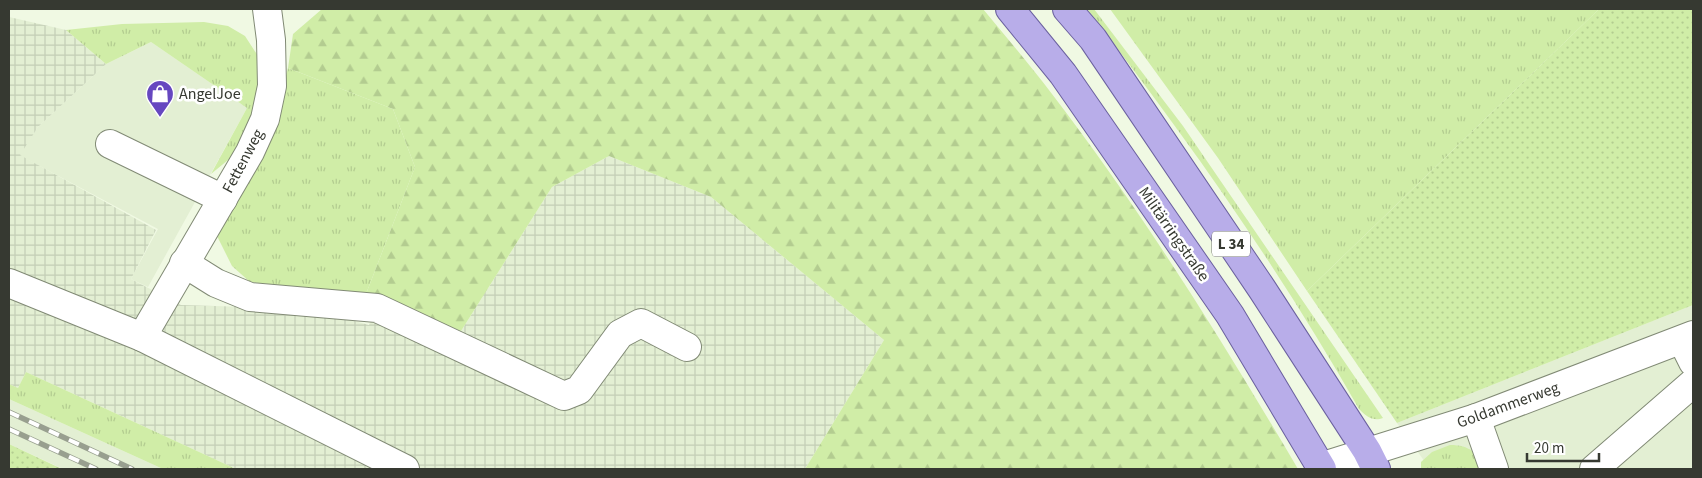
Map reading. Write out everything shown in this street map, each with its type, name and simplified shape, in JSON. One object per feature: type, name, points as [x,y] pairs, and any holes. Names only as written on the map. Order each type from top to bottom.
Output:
[{"type":"main road","name":"Militärringstraße","points":[[1010,9],[1063,74],[1230,315],[1321,468]]},
{"type":"main road","name":"L 34","points":[[1067,9],[1092,39],[1257,281],[1372,460]]},
{"type":"street","name":"Fettenweg","points":[[142,337],[250,152],[265,119],[272,86],[271,40],[267,9]]},
{"type":"street","points":[[110,144],[223,199]]},
{"type":"street","points":[[184,263],[216,283],[250,297],[377,308],[564,396],[579,390],[620,334],[641,324],[687,346]]},
{"type":"street","points":[[9,283],[142,337],[405,469]]},
{"type":"street","name":"Goldammerweg","points":[[1321,468],[1372,460],[1476,418],[1689,346]]},
{"type":"street","points":[[1594,469],[1693,384]]},
{"type":"street","points":[[1476,418],[1494,469]]},
{"type":"shaded area","points":[[9,17],[66,30],[106,64],[38,127],[20,155],[156,230],[131,279],[181,305],[311,309],[369,325],[378,299],[461,331],[552,187],[609,156],[711,197],[884,340],[805,469],[236,469],[26,372],[18,388],[9,384]]},
{"type":"shaded area","points":[[151,42],[247,108],[148,287],[131,279],[158,229],[19,155],[38,127],[106,64]]},
{"type":"shaded area","points":[[1693,305],[1693,469],[1430,469],[1397,423]]},
{"type":"shaded area","points":[[9,399],[163,469],[63,469],[9,444]]},
{"type":"green space","points":[[322,9],[983,9],[1027,62],[1086,139],[1150,231],[1211,325],[1298,469],[805,469],[884,340],[711,197],[609,156],[552,187],[461,331],[366,294],[415,167],[393,109],[288,68],[293,34]]},
{"type":"green space","points":[[1087,9],[1094,9],[1183,126],[1383,418],[1373,419],[1359,409],[1297,305],[1230,204],[1160,106]]},
{"type":"green space","points":[[1110,9],[1599,9],[1307,291],[1218,158]]},
{"type":"green space","points":[[1599,9],[1693,9],[1693,305],[1397,423],[1307,291]]},
{"type":"green space","points":[[204,22],[228,26],[245,36],[258,56],[261,85],[256,111],[239,151],[211,174],[247,108],[151,42],[106,64],[66,30],[122,24]]},
{"type":"green space","points":[[288,68],[393,109],[415,167],[366,294],[250,282],[232,266],[217,236],[258,166],[274,121]]},
{"type":"green space","points":[[26,372],[236,469],[163,469],[9,399],[9,384],[18,388]]},
{"type":"green space","points":[[9,444],[62,469],[9,469]]},
{"type":"green space","points":[[1450,445],[1468,448],[1480,458],[1487,469],[1421,469],[1421,462],[1432,452]]},
{"type":"railway","points":[[9,412],[132,469]]},
{"type":"railway","points":[[9,429],[96,469]]},
{"type":"place","name":"AngelJoe","points":[[160,118]]}]
